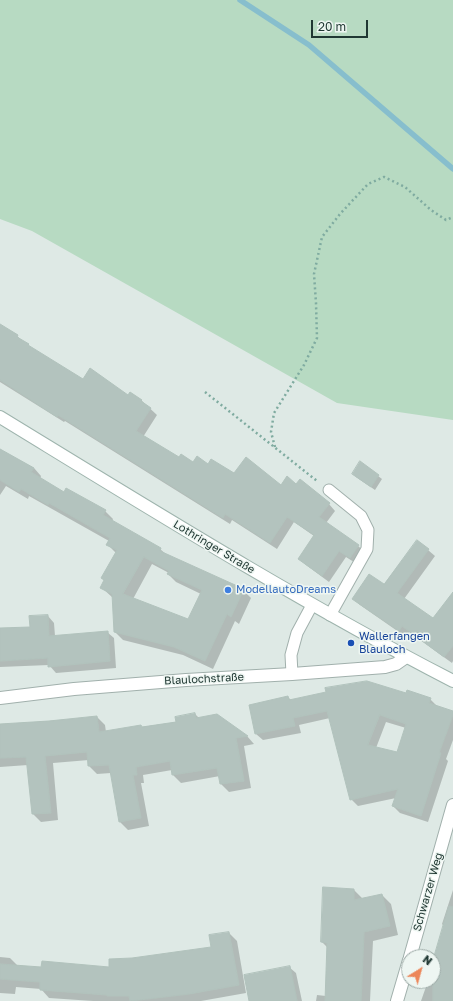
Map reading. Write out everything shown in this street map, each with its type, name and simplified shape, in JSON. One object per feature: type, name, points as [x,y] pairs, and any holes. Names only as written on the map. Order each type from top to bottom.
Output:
[{"type":"street","name":"Lothringer Straße","points":[[0,417],[312,605],[453,681]]},
{"type":"street","name":"Blaulochstraße","points":[[0,698],[74,689],[384,667],[396,664],[406,657]]},
{"type":"street","name":"Schwarzer Weg","points":[[412,949],[453,805]]},
{"type":"street","points":[[397,1001],[401,987]]},
{"type":"lane","points":[[329,490],[361,516],[368,530],[367,550],[330,615]]},
{"type":"lane","points":[[292,674],[291,655],[297,633],[312,605]]},
{"type":"path","points":[[274,447],[271,432],[274,413],[304,365],[317,338],[314,274],[322,237],[340,214],[368,184],[384,177],[405,187],[431,210],[446,220],[453,217]]},
{"type":"path","points":[[205,392],[329,490]]},
{"type":"green space","points":[[0,0],[453,0],[453,420],[337,403],[32,231],[0,219]]},
{"type":"building","points":[[0,324],[18,335],[17,337],[29,344],[28,345],[83,379],[90,368],[128,395],[130,392],[142,400],[141,401],[151,408],[136,431],[179,457],[181,454],[193,462],[197,456],[208,464],[211,459],[234,473],[246,457],[281,485],[287,476],[296,484],[300,479],[330,503],[319,517],[359,545],[350,558],[339,551],[322,576],[298,559],[314,535],[287,517],[270,543],[225,514],[223,518],[58,415],[57,417],[0,380]]},
{"type":"building","points":[[0,449],[34,468],[31,472],[64,492],[66,488],[106,510],[103,515],[161,548],[160,551],[244,589],[231,617],[227,614],[205,661],[174,647],[114,632],[112,594],[100,588],[104,580],[101,578],[117,550],[106,545],[110,538],[49,503],[48,505],[21,489],[19,492],[0,480]],"holes":[[[144,557],[169,571],[167,574],[202,590],[188,619],[123,594]]]},
{"type":"building","points":[[360,461],[379,475],[371,487],[352,474]]},
{"type":"building","points":[[417,540],[429,549],[397,593],[433,618],[453,592],[453,646],[444,657],[402,626],[399,631],[352,599],[369,574],[384,584]]},
{"type":"building","points":[[48,615],[49,636],[108,631],[110,661],[48,667],[48,658],[0,661],[0,628],[30,627],[29,616]]},
{"type":"building","points":[[367,681],[406,693],[407,690],[431,698],[429,703],[453,711],[421,816],[392,806],[398,789],[350,800],[327,711],[293,718],[295,726],[255,734],[249,705],[288,696],[289,700],[326,692],[325,688]],"holes":[[[380,715],[406,724],[397,752],[368,745]]]},
{"type":"building","points":[[195,713],[196,718],[217,714],[248,736],[236,738],[244,781],[220,784],[217,768],[172,775],[170,761],[136,767],[137,775],[133,775],[141,818],[119,822],[109,765],[88,766],[87,752],[45,756],[51,813],[32,814],[26,757],[0,758],[0,724],[97,716],[99,732],[141,725],[142,727],[176,722],[175,717]]},
{"type":"building","points":[[323,887],[354,889],[354,900],[382,894],[390,926],[364,932],[361,1001],[325,1001],[327,943],[321,942]]},
{"type":"building","points":[[449,906],[453,907],[453,1001],[433,1001],[433,989],[441,989],[441,949],[436,949]]},
{"type":"building","points":[[229,932],[239,985],[189,994],[130,1001],[129,996],[107,996],[40,990],[40,982],[0,979],[0,964],[41,967],[42,961],[109,967],[109,959],[132,958],[211,947],[209,935]]},
{"type":"building","points":[[290,966],[297,1001],[249,1001],[244,975]]},
{"type":"waterway","points":[[240,0],[309,45],[453,169]]},
{"type":"place","name":"ModellautoDreams","points":[[228,590]]},
{"type":"place","name":"Wallerfangen Blauloch","points":[[351,643]]}]
